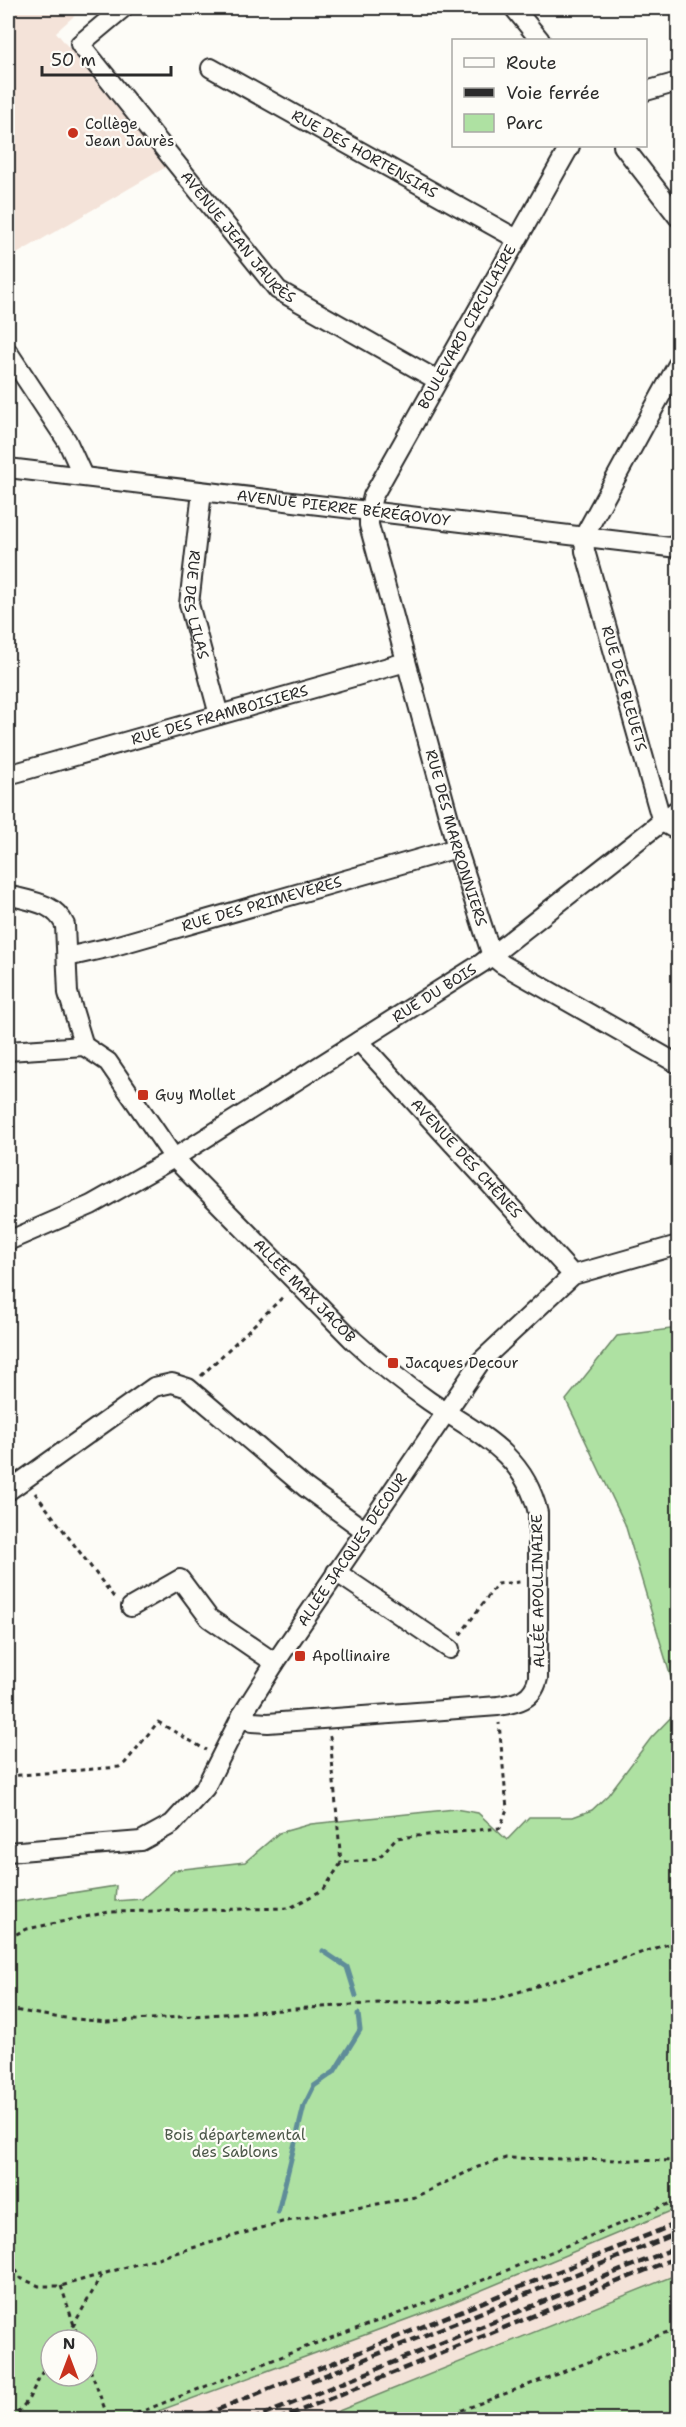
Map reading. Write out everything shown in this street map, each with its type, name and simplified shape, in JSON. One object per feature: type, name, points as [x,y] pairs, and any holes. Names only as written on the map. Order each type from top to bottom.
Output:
[{"type":"street","name":"AVENUE JEAN JAURÈS","points":[[123,8],[80,44],[278,290],[437,380]]},
{"type":"street","points":[[514,8],[539,39]]},
{"type":"street","name":"RUE DES HORTENSIAS","points":[[211,68],[517,239]]},
{"type":"street","points":[[647,90],[678,82]]},
{"type":"street","name":"BOULEVARD CIRCULAIRE","points":[[369,511],[373,496],[569,147]]},
{"type":"street","points":[[624,147],[678,217]]},
{"type":"street","points":[[8,352],[67,441],[83,476]]},
{"type":"street","points":[[584,537],[678,364]]},
{"type":"street","name":"AVENUE PIERRE BÉRÉGOVOY","points":[[8,468],[678,548]]},
{"type":"street","name":"RUE DES LILAS","points":[[202,492],[189,604],[219,715]]},
{"type":"street","name":"RUE DES MARRONNIERS","points":[[369,511],[369,525],[457,848],[492,956]]},
{"type":"street","name":"RUE DES BLEUETS","points":[[584,537],[585,551],[662,822]]},
{"type":"street","name":"RUE DES FRAMBOISIERS","points":[[8,775],[406,662]]},
{"type":"street","name":"RUE DU BOIS","points":[[8,1241],[91,1205],[174,1158],[492,956],[678,809]]},
{"type":"street","points":[[662,822],[678,831]]},
{"type":"street","name":"RUE DES PRIMEVÈRES","points":[[67,957],[111,947],[457,848]]},
{"type":"street","points":[[8,895],[48,905],[55,910],[65,925],[68,993],[84,1046],[8,1052]]},
{"type":"street","points":[[492,956],[502,964],[678,1064]]},
{"type":"street","name":"AVENUE DES CHÊNES","points":[[359,1041],[573,1275]]},
{"type":"street","name":"ALLÉE MAX JACOB","points":[[84,1046],[108,1062],[174,1158],[297,1284],[382,1367],[447,1412]]},
{"type":"street","points":[[573,1275],[678,1245]]},
{"type":"street","name":"ALLÉE JACQUES DECOUR","points":[[8,1852],[141,1841],[172,1824],[205,1788],[242,1715],[275,1663],[481,1361],[573,1275]]},
{"type":"street","points":[[8,1491],[154,1387],[172,1383],[188,1388],[305,1487],[364,1530]]},
{"type":"street","name":"ALLÉE APOLLINAIRE","points":[[242,1715],[252,1722],[268,1724],[498,1706],[519,1703],[536,1687],[538,1678],[538,1513],[535,1500],[523,1474],[503,1451],[447,1412]]},
{"type":"street","points":[[336,1572],[450,1649]]},
{"type":"street","points":[[131,1607],[180,1579],[209,1618],[275,1663]]},
{"type":"path","points":[[188,1388],[297,1284]]},
{"type":"path","points":[[24,1479],[116,1600],[131,1607]]},
{"type":"path","points":[[450,1649],[497,1584],[515,1581],[538,1582]]},
{"type":"path","points":[[341,1863],[378,1859],[396,1838],[500,1828],[507,1809],[498,1706]]},
{"type":"path","points":[[8,1776],[119,1767],[125,1763],[158,1722],[220,1759]]},
{"type":"path","points":[[8,1938],[27,1929],[109,1912],[290,1908],[324,1889],[341,1863],[331,1749]]},
{"type":"path","points":[[8,2009],[55,2018],[107,2022],[395,2002],[490,2001],[678,1941]]},
{"type":"path","points":[[8,2253],[20,2278],[39,2286],[62,2286],[282,2222],[415,2197],[478,2167],[506,2158],[678,2161]]},
{"type":"path","points":[[120,2420],[454,2292],[678,2200]]},
{"type":"path","points":[[73,2326],[102,2275]]},
{"type":"path","points":[[62,2286],[73,2326]]},
{"type":"path","points":[[436,2420],[678,2328]]},
{"type":"path","points":[[12,2420],[28,2400],[39,2378]]},
{"type":"path","points":[[97,2388],[109,2420]]},
{"type":"path","points":[[664,2420],[678,2414]]},
{"type":"shaded area","name":"Collège Jean Jaurès","points":[[8,8],[83,8],[56,32],[166,167],[8,259]]},
{"type":"shaded area","points":[[678,2208],[678,2274],[319,2419],[137,2420],[451,2303]]},
{"type":"green space","points":[[678,1328],[678,1701],[625,1524],[566,1400],[617,1336]]},
{"type":"green space","name":"Bois départemental des Sablons","points":[[678,1710],[678,2208],[451,2303],[137,2419],[8,2419],[8,1903],[116,1886],[115,1901],[142,1899],[175,1870],[245,1862],[279,1833],[311,1824],[455,1809],[478,1813],[507,1840],[529,1817],[573,1817],[592,1810],[608,1795],[651,1738]]},
{"type":"green space","points":[[678,2274],[678,2419],[319,2419]]},
{"type":"waterway","points":[[323,1951],[347,1967],[356,1996]]},
{"type":"waterway","points":[[278,2212],[304,2106],[314,2086],[334,2072],[360,2030],[358,2014]]},
{"type":"railway","points":[[192,2420],[678,2223]]},
{"type":"railway","points":[[311,2381],[678,2233]]},
{"type":"railway","points":[[251,2420],[678,2247]]},
{"type":"railway","points":[[277,2420],[678,2257]]},
{"type":"place","name":"Collège Jean Jaurès","points":[[73,133]]},
{"type":"place","name":"Guy Mollet","points":[[143,1095]]},
{"type":"place","name":"Jacques Decour","points":[[393,1363]]},
{"type":"place","name":"Apollinaire","points":[[300,1656]]}]
